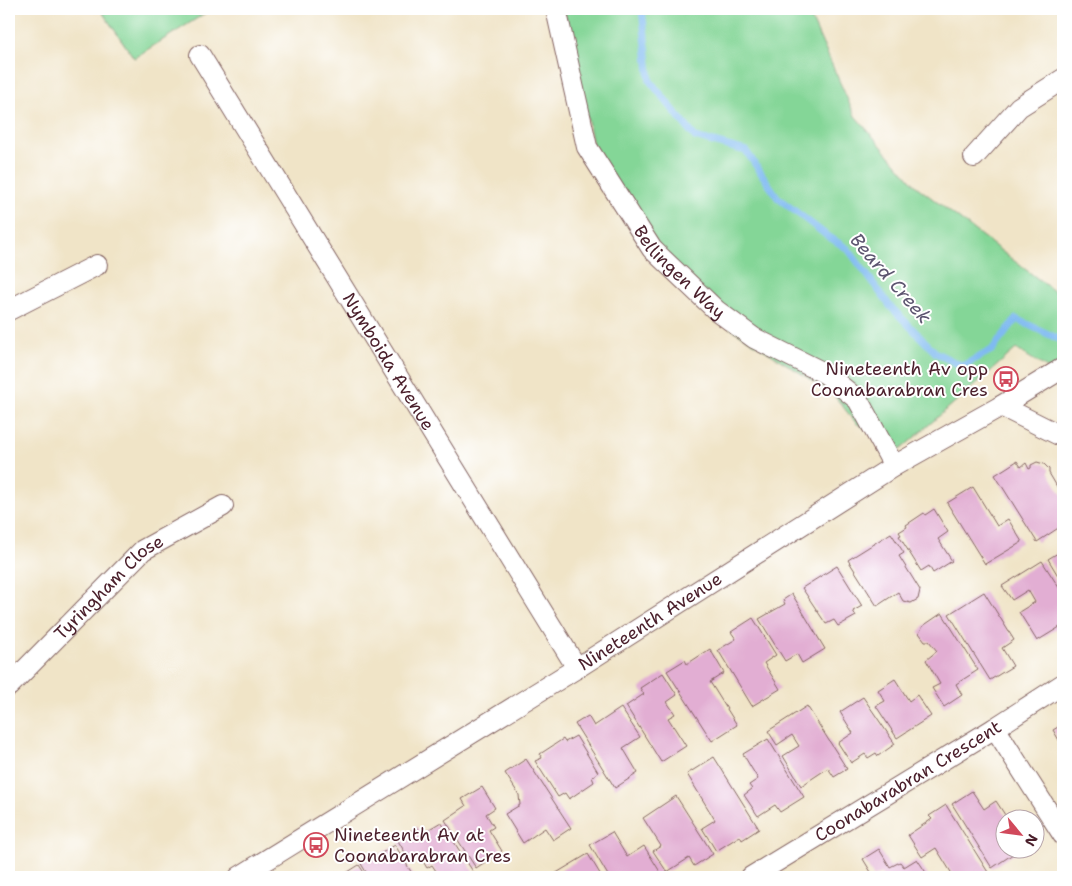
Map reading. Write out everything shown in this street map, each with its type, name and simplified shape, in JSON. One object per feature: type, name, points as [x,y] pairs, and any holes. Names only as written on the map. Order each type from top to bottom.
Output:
[{"type":"street","name":"Bellingen Way","points":[[556,9],[587,147],[652,249],[716,310],[754,338],[826,374],[858,400],[894,466]]},
{"type":"street","name":"Nymboida Avenue","points":[[200,55],[577,668]]},
{"type":"street","points":[[974,157],[1018,107],[1063,79]]},
{"type":"street","points":[[9,310],[97,266]]},
{"type":"street","name":"Nineteenth Avenue","points":[[239,877],[577,668],[894,466],[1001,406],[1063,368]]},
{"type":"street","points":[[1001,406],[1063,437]]},
{"type":"street","name":"Tyringham Close","points":[[9,686],[143,550],[223,506]]},
{"type":"street","name":"Coonabarabran Crescent","points":[[751,877],[995,728],[1063,684]]},
{"type":"street","points":[[995,728],[1063,834]]},
{"type":"green space","points":[[100,9],[212,9],[134,58]]},
{"type":"green space","points":[[564,9],[807,9],[855,116],[916,186],[1063,298],[1063,378],[1016,349],[900,450],[856,423],[832,393],[719,321],[598,168]]},
{"type":"building","points":[[1017,461],[1021,467],[1026,463],[1029,469],[1031,465],[1037,462],[1044,464],[1049,469],[1049,473],[1063,494],[1063,525],[1037,542],[995,475]]},
{"type":"building","points":[[973,487],[997,526],[1008,519],[1022,542],[985,564],[947,503]]},
{"type":"building","points":[[934,509],[948,532],[938,539],[952,561],[933,573],[929,566],[921,571],[899,536],[901,535],[899,532],[924,513],[925,515]]},
{"type":"building","points":[[891,533],[904,553],[899,556],[920,590],[918,599],[911,603],[903,601],[898,592],[877,606],[848,560]]},
{"type":"building","points":[[1063,550],[1063,584],[1048,559]]},
{"type":"building","points":[[1042,561],[1063,594],[1063,625],[1037,641],[1019,612],[1035,602],[1028,590],[1012,600],[1002,586]]},
{"type":"building","points":[[837,566],[862,606],[853,611],[856,616],[838,626],[834,620],[826,624],[802,588]]},
{"type":"building","points":[[984,592],[1014,640],[1002,648],[1013,666],[990,680],[949,614]]},
{"type":"building","points":[[792,594],[825,649],[802,663],[797,654],[785,661],[759,619],[785,604],[783,600]]},
{"type":"building","points":[[942,613],[978,670],[956,684],[962,695],[944,707],[932,688],[940,684],[926,660],[937,651],[919,633],[923,626]]},
{"type":"building","points":[[753,618],[776,655],[764,663],[780,689],[752,706],[718,650],[736,639],[731,632]]},
{"type":"building","points":[[710,649],[724,673],[710,682],[737,725],[712,741],[667,671],[685,660],[687,664]]},
{"type":"building","points":[[663,673],[677,695],[667,702],[675,714],[668,718],[686,746],[661,762],[626,706],[644,694],[640,688]]},
{"type":"building","points":[[895,679],[909,701],[917,695],[931,716],[897,738],[876,706],[885,701],[878,690]]},
{"type":"building","points":[[863,697],[895,744],[878,756],[876,753],[868,758],[865,754],[851,763],[838,743],[853,733],[840,712]]},
{"type":"building","points":[[807,706],[847,769],[834,777],[828,768],[801,786],[783,756],[799,746],[792,735],[777,745],[768,731]]},
{"type":"building","points":[[621,708],[640,737],[623,748],[638,773],[615,788],[575,724],[588,716],[594,726]]},
{"type":"building","points":[[1063,724],[1063,747],[1053,730]]},
{"type":"building","points":[[576,736],[598,772],[592,777],[594,782],[569,799],[565,793],[558,797],[535,761],[542,758],[540,754],[563,739],[565,742]]},
{"type":"building","points":[[768,739],[804,797],[780,812],[775,805],[758,816],[744,795],[752,789],[749,785],[758,779],[743,754]]},
{"type":"building","points":[[714,757],[759,829],[742,840],[740,836],[716,851],[702,828],[715,820],[687,774]]},
{"type":"building","points":[[526,759],[571,828],[553,840],[545,828],[523,843],[505,814],[520,805],[519,795],[505,773]]},
{"type":"building","points":[[482,787],[495,808],[486,814],[494,827],[489,830],[502,851],[476,868],[445,820],[466,806],[462,799]]},
{"type":"building","points":[[972,791],[984,809],[996,801],[1001,808],[994,808],[994,858],[1007,858],[992,868],[952,804]]},
{"type":"building","points":[[676,796],[713,854],[694,866],[689,858],[667,872],[653,851],[661,846],[643,818]]},
{"type":"building","points":[[946,805],[991,877],[954,877],[936,848],[922,857],[908,835],[932,819],[929,816]]},
{"type":"building","points":[[441,822],[474,873],[467,877],[440,877],[432,865],[427,868],[419,855],[410,861],[397,839],[417,827],[421,834]]},
{"type":"building","points":[[612,832],[627,857],[644,846],[662,875],[659,877],[609,877],[590,845]]},
{"type":"building","points":[[395,845],[413,875],[411,877],[369,877],[360,862],[370,856],[372,859]]},
{"type":"building","points":[[879,849],[890,867],[900,862],[904,867],[917,859],[929,877],[883,877],[881,873],[874,877],[863,859]]},
{"type":"building","points":[[588,854],[602,877],[555,877],[553,875]]},
{"type":"building","points":[[359,865],[367,877],[340,877]]},
{"type":"waterway","name":"Beard Creek","points":[[642,9],[650,81],[695,137],[746,151],[778,198],[826,235],[848,249],[890,306],[936,353],[962,366],[992,350],[1016,319],[1063,341]]},
{"type":"place","name":"Nineteenth Av opp Coonabarabran Cres","points":[[1006,379]]},
{"type":"place","name":"Nineteenth Av at Coonabarabran Cres","points":[[316,845]]}]
